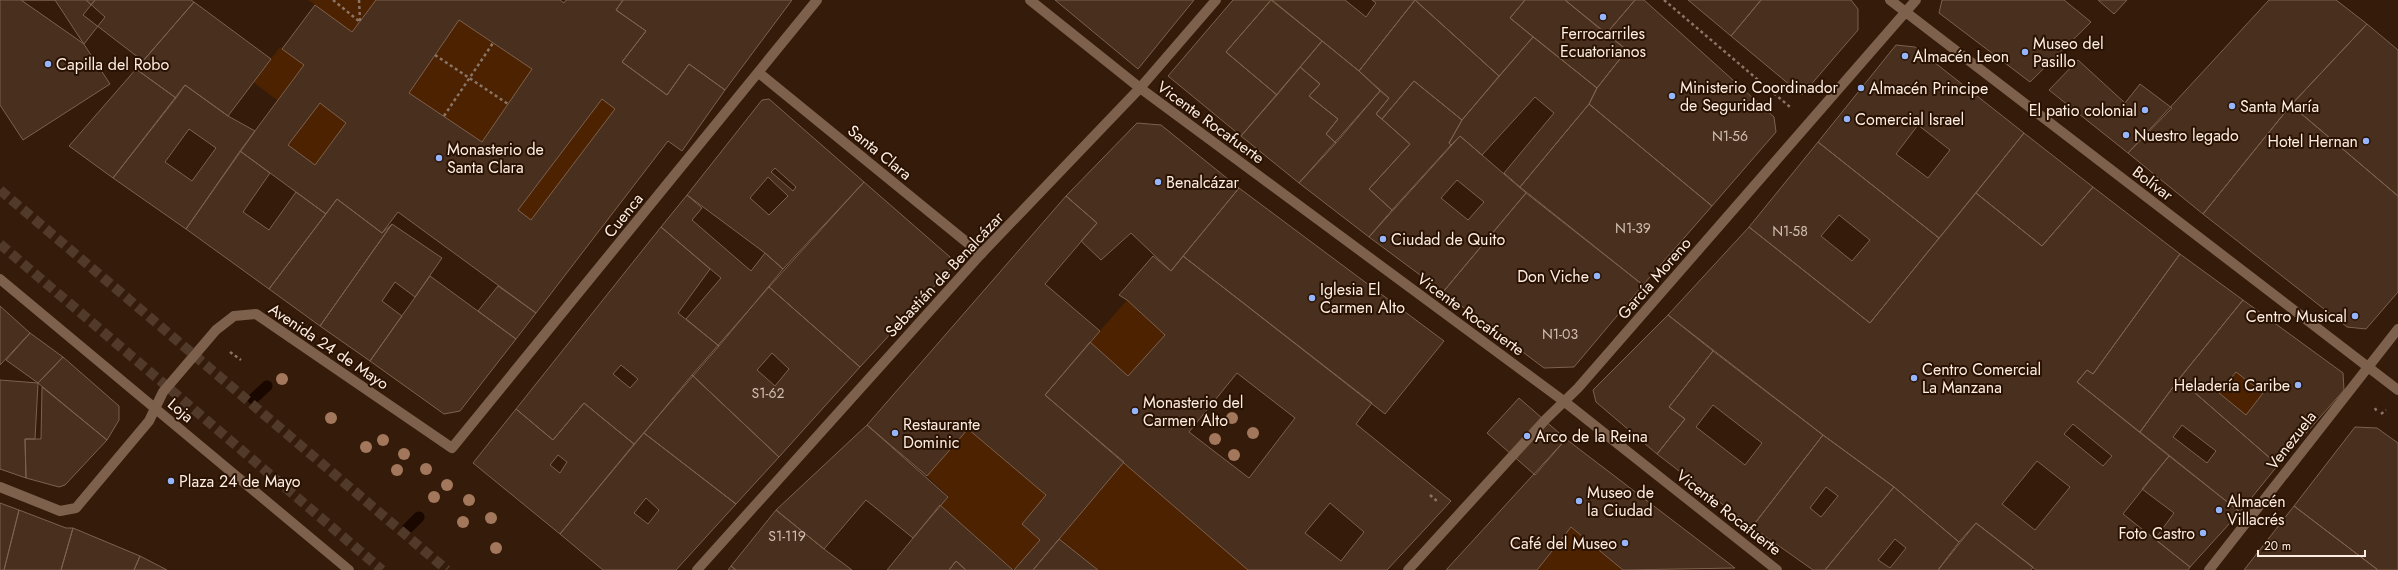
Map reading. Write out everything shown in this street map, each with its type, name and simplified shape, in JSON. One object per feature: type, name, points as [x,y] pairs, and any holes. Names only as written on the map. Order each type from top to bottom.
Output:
[{"type":"street","name":"Cuenca","points":[[452,448],[817,0]]},
{"type":"street","name":"Vicente Rocafuerte","points":[[1030,0],[1140,88],[1565,402],[1777,570]]},
{"type":"street","name":"Sebastián de Benalcázar","points":[[697,570],[982,254],[1140,88],[1216,0]]},
{"type":"street","name":"Bolívar","points":[[1890,0],[2398,390]]},
{"type":"street","name":"García Moreno","points":[[1408,570],[1546,419],[1565,402],[1916,0]]},
{"type":"street","name":"Santa Clara","points":[[759,73],[982,254]]},
{"type":"street","points":[[0,279],[155,407]]},
{"type":"street","name":"Avenida 24 de Mayo","points":[[155,407],[163,392],[216,330],[234,316],[256,314],[452,448]]},
{"type":"street","name":"Venezuela","points":[[2209,570],[2367,366],[2398,329]]},
{"type":"street","name":"Loja","points":[[0,487],[60,511],[76,508],[149,421],[155,407],[349,570]]},
{"type":"path","points":[[333,0],[360,22],[359,0]]},
{"type":"path","points":[[1664,0],[1808,123]]},
{"type":"path","points":[[444,116],[493,43]]},
{"type":"path","points":[[436,54],[508,104]]},
{"type":"path","points":[[2375,408],[2377,412]]},
{"type":"shaded area","points":[[308,0],[376,0],[352,32]]},
{"type":"shaded area","points":[[459,20],[532,69],[482,142],[409,93]]},
{"type":"shaded area","points":[[280,47],[304,65],[277,100],[253,82]]},
{"type":"shaded area","points":[[602,99],[615,109],[531,220],[518,210]]},
{"type":"shaded area","points":[[320,103],[346,123],[315,165],[288,145]]},
{"type":"shaded area","points":[[1127,300],[1165,335],[1128,376],[1090,342]]},
{"type":"shaded area","points":[[2236,372],[2263,393],[2246,415],[2219,393]]},
{"type":"shaded area","points":[[968,429],[1046,495],[1022,524],[1040,540],[1014,570],[940,505],[948,496],[927,476]]},
{"type":"shaded area","points":[[1124,462],[1248,570],[1098,570],[1059,539]]},
{"type":"shaded area","points":[[1571,527],[1623,570],[1537,570]]},
{"type":"building","name":"Capilla del Robo","points":[[0,0],[55,0],[110,84],[23,140],[0,105]]},
{"type":"building","points":[[21,0],[86,0],[105,17],[84,44]]},
{"type":"building","points":[[86,0],[95,0],[91,5]]},
{"type":"building","points":[[95,0],[191,0],[194,2],[143,61],[83,15]]},
{"type":"building","name":"Monasterio de Santa Clara","points":[[376,0],[560,0],[564,3],[566,0],[623,0],[616,10],[646,31],[622,62],[667,95],[689,64],[725,90],[682,151],[668,141],[536,313],[398,212],[382,233],[337,199],[326,214],[240,151],[304,65],[282,49],[315,5],[352,32]],"holes":[[[459,20],[532,69],[482,142],[409,93]],[[602,99],[615,109],[531,220],[518,210]],[[320,103],[346,123],[315,165],[288,145]]]},
{"type":"building","points":[[623,0],[792,0],[725,90],[689,64],[667,95],[622,62],[646,31],[616,10]]},
{"type":"building","points":[[1055,0],[1194,0],[1138,69]]},
{"type":"building","points":[[1233,0],[1271,0],[1226,52],[1277,95],[1241,136],[1168,76]]},
{"type":"building","points":[[1271,0],[1322,41],[1277,95],[1226,52]]},
{"type":"building","points":[[1272,0],[1345,0],[1366,17],[1376,3],[1372,0],[1415,0],[1359,71]]},
{"type":"building","points":[[1415,0],[1525,0],[1510,18],[1533,37],[1499,76]]},
{"type":"building","points":[[1415,0],[1499,76],[1462,120],[1414,81],[1382,119],[1376,114],[1389,98],[1359,71]]},
{"type":"building","points":[[1525,0],[1565,0],[1627,50],[1597,88],[1510,18]]},
{"type":"building","name":"Ferrocarriles Ecuatorianos","points":[[1565,0],[1635,0],[1606,34]]},
{"type":"building","name":"Ministerio Coordinador de Seguridad","points":[[1635,0],[1644,0],[1774,117],[1776,132],[1712,206],[1589,104],[1597,88],[1627,50],[1606,34]]},
{"type":"building","points":[[1688,0],[1761,0],[1731,36]]},
{"type":"building","points":[[1761,0],[1851,0],[1858,9],[1858,30],[1802,95],[1731,36]]},
{"type":"building","name":"Museo del Pasillo","points":[[1942,0],[2064,0],[2091,22],[2030,82],[1939,13]]},
{"type":"building","points":[[2098,0],[2127,0],[2114,14]]},
{"type":"building","name":"Santa María","points":[[2269,0],[2336,0],[2367,24],[2291,105],[2203,214],[2128,153]]},
{"type":"building","points":[[194,2],[271,59],[228,116],[185,85],[176,98],[136,69]]},
{"type":"building","name":"Hotel Hernan","points":[[2367,24],[2398,50],[2398,196],[2291,105]]},
{"type":"building","points":[[1533,37],[1597,88],[1589,104],[1520,187],[1504,173],[1554,113],[1535,97],[1482,155],[1460,136],[1451,145],[1449,143],[1462,120]]},
{"type":"building","points":[[1322,41],[1359,71],[1380,91],[1336,143],[1326,134],[1338,119],[1309,96],[1320,84],[1300,67]]},
{"type":"building","points":[[1896,45],[1915,47],[2024,133],[1939,238],[1818,142]],"holes":[[[1918,125],[1950,150],[1928,178],[1896,154]]]},
{"type":"building","points":[[2078,60],[2125,103],[2140,84],[2172,108],[2128,153],[2049,90]]},
{"type":"building","points":[[1300,67],[1320,84],[1309,96],[1338,119],[1326,134],[1336,143],[1299,183],[1241,136]]},
{"type":"building","points":[[136,69],[176,98],[113,178],[69,146]]},
{"type":"building","points":[[1414,81],[1462,120],[1449,143],[1451,145],[1392,210],[1369,189],[1410,144],[1382,119]]},
{"type":"building","points":[[185,85],[228,116],[255,131],[186,229],[113,178]],"holes":[[[189,129],[216,148],[192,181],[165,162]]]},
{"type":"building","points":[[1380,91],[1389,98],[1376,114],[1410,144],[1369,189],[1392,210],[1369,237],[1299,183]]},
{"type":"building","points":[[769,99],[864,182],[783,269],[765,253],[751,271],[692,220],[702,208],[687,195],[762,100]],"holes":[[[775,168],[796,187],[793,191],[771,172]],[[768,177],[788,196],[769,215],[750,198]]]},
{"type":"building","points":[[1589,104],[1712,206],[1643,285],[1520,187]]},
{"type":"building","points":[[2291,105],[2398,196],[2398,292],[2366,329],[2347,327],[2203,214]]},
{"type":"building","name":"Benalcázar","points":[[1137,123],[1161,125],[1239,188],[1171,271],[1131,233],[1101,260],[1081,241],[1097,223],[1066,196]]},
{"type":"building","points":[[2024,133],[2093,187],[2042,246],[1976,193]]},
{"type":"building","points":[[1460,136],[1526,193],[1443,292],[1369,237]],"holes":[[[1457,180],[1484,202],[1468,220],[1441,198]]]},
{"type":"building","points":[[1818,142],[1939,238],[1870,323],[1749,227]],"holes":[[[1839,215],[1870,240],[1852,261],[1821,236]]]},
{"type":"building","points":[[240,151],[270,173],[243,212],[269,230],[296,192],[326,214],[269,289],[186,229]]},
{"type":"building","points":[[864,182],[950,257],[952,267],[860,367],[769,287]]},
{"type":"building","name":"Centro Comercial La Manzana","points":[[2093,187],[2180,254],[2093,374],[2087,370],[2077,382],[2169,456],[2123,514],[2190,567],[2188,570],[2036,570],[1976,523],[1959,542],[1894,487],[1823,435],[1668,315],[1749,227],[1870,323],[1976,193],[2042,246]],"holes":[[[2073,424],[2112,456],[2103,466],[2064,434]],[[2037,461],[2070,487],[2035,530],[2002,504]]]},
{"type":"building","name":"Iglesia El Carmen Alto","points":[[1239,188],[1444,341],[1385,414],[1183,256]]},
{"type":"building","points":[[1526,193],[1643,285],[1574,367],[1544,368],[1443,292]]},
{"type":"building","points":[[687,195],[765,253],[783,269],[719,346],[686,319],[721,278],[661,227]]},
{"type":"building","name":"Monasterio del Carmen Alto","points":[[1066,196],[1097,223],[1045,284],[1100,331],[1045,395],[1124,462],[1033,570],[1014,570],[1040,540],[1022,524],[1046,495],[968,429],[927,476],[867,425]]},
{"type":"building","points":[[337,199],[382,233],[392,224],[320,326],[269,289]]},
{"type":"building","points":[[392,224],[442,258],[415,297],[395,282],[382,301],[402,316],[370,361],[320,326]]},
{"type":"building","points":[[661,227],[710,269],[678,313],[719,346],[634,444],[584,403],[553,440],[516,409]],"holes":[[[621,365],[638,379],[630,388],[613,374]]]},
{"type":"building","points":[[2180,254],[2243,300],[2179,379],[2140,432],[2077,382],[2087,370],[2093,374]]},
{"type":"building","name":"Monasterio del Carmen Alto","points":[[1153,256],[1171,271],[1183,256],[1372,403],[1356,424],[1451,501],[1387,570],[1248,570],[1045,395],[1090,342],[1128,376],[1165,335],[1127,300],[1119,295]],"holes":[[[1237,373],[1295,418],[1249,478],[1189,432]],[[1330,503],[1364,532],[1341,561],[1305,533]]]},
{"type":"building","points":[[430,276],[516,339],[460,411],[444,414],[370,361]]},
{"type":"building","points":[[498,286],[536,313],[516,339],[478,311]]},
{"type":"building","points":[[769,287],[860,367],[779,457],[692,375]],"holes":[[[772,353],[789,369],[775,386],[757,370]]]},
{"type":"building","name":"Heladería Caribe","points":[[2243,300],[2343,373],[2344,390],[2278,465],[2179,379]],"holes":[[[2236,372],[2263,393],[2246,415],[2219,393]]]},
{"type":"building","points":[[0,306],[30,333],[0,365]]},
{"type":"building","points":[[1668,315],[1713,351],[1669,407],[1685,419],[1657,454],[1596,402],[1593,390]]},
{"type":"building","points":[[30,333],[63,357],[38,383],[6,360]]},
{"type":"building","points":[[1713,351],[1823,435],[1752,527],[1657,454],[1685,419],[1669,407]],"holes":[[[1713,405],[1762,443],[1745,465],[1696,427]]]},
{"type":"building","points":[[63,357],[119,406],[119,420],[107,440],[38,383]]},
{"type":"building","points":[[692,375],[779,457],[736,504],[644,433]]},
{"type":"building","points":[[2179,379],[2278,465],[2240,512],[2140,432]],"holes":[[[2182,425],[2216,451],[2207,463],[2173,437]]]},
{"type":"building","points":[[0,380],[38,383],[35,439],[25,439],[26,478],[0,469]]},
{"type":"building","points":[[42,387],[107,440],[65,485],[59,487],[26,478],[25,439],[41,439]]},
{"type":"building","name":"Arco de la Reina","points":[[1519,398],[1566,439],[1535,475],[1487,433]]},
{"type":"building","points":[[584,403],[634,444],[560,534],[473,463],[516,409],[553,440]],"holes":[[[558,455],[567,462],[560,473],[550,465]]]},
{"type":"building","points":[[867,425],[948,497],[913,538],[866,500],[824,549],[776,510]]},
{"type":"building","points":[[2355,427],[2377,428],[2398,443],[2398,570],[2378,570],[2294,506]]},
{"type":"building","points":[[644,433],[736,504],[676,570],[603,570],[560,534]],"holes":[[[646,498],[659,510],[648,524],[634,513]]]},
{"type":"building","points":[[1823,435],[1894,487],[1825,570],[1813,570],[1752,527]],"holes":[[[1826,487],[1838,496],[1821,517],[1810,508]]]},
{"type":"building","name":"Museo de la Ciudad","points":[[1566,439],[1735,568],[1623,570],[1571,527],[1537,570],[1446,570]]},
{"type":"building","points":[[2169,456],[2240,512],[2190,567],[2155,539],[2174,513],[2142,489]]},
{"type":"building","points":[[1894,487],[1959,542],[1938,570],[1825,570]],"holes":[[[1895,539],[1906,548],[1890,568],[1878,560]]]},
{"type":"building","points":[[0,503],[19,510],[4,570],[0,570]]},
{"type":"building","points":[[940,505],[1013,570],[966,570],[956,561],[949,570],[887,570]]},
{"type":"building","points":[[2294,506],[2378,570],[2244,570]]},
{"type":"building","points":[[19,510],[66,528],[73,528],[61,570],[4,570]]},
{"type":"building","points":[[776,510],[852,570],[736,570],[731,566]]},
{"type":"building","points":[[1976,523],[2033,567],[2031,570],[1938,570]]},
{"type":"building","points":[[73,528],[140,556],[134,570],[61,570]]},
{"type":"building","points":[[1059,539],[1098,570],[1033,570]]},
{"type":"building","points":[[140,556],[167,570],[134,570]]},
{"type":"building","points":[[956,561],[966,570],[949,570]]},
{"type":"building","points":[[731,566],[736,570],[728,570]]},
{"type":"waterway","points":[[253,399],[267,386]]},
{"type":"waterway","points":[[407,529],[419,517]]},
{"type":"tunnel","points":[[0,190],[447,570]]},
{"type":"tunnel","points":[[0,244],[382,570]]},
{"type":"place","name":"Ferrocarriles Ecuatorianos","points":[[1603,17]]},
{"type":"place","name":"Museo del Pasillo","points":[[2025,52]]},
{"type":"place","name":"Almacén Leon","points":[[1905,56]]},
{"type":"place","name":"Capilla del Robo","points":[[48,64]]},
{"type":"place","name":"Almacén Principe","points":[[1861,88]]},
{"type":"place","name":"Ministerio Coordinador de Seguridad","points":[[1672,96]]},
{"type":"place","name":"Santa María","points":[[2232,106]]},
{"type":"place","name":"El patio colonial","points":[[2145,110]]},
{"type":"place","name":"Comercial Israel","points":[[1847,119]]},
{"type":"place","name":"Nuestro legado","points":[[2126,135]]},
{"type":"place","name":"Hotel Hernan","points":[[2366,141]]},
{"type":"place","name":"Monasterio de Santa Clara","points":[[439,158]]},
{"type":"place","name":"Benalcázar","points":[[1158,182]]},
{"type":"place","name":"Ciudad de Quito","points":[[1383,239]]},
{"type":"place","name":"Don Viche","points":[[1597,276]]},
{"type":"place","name":"Iglesia El Carmen Alto","points":[[1312,298]]},
{"type":"place","name":"Centro Musical","points":[[2355,316]]},
{"type":"place","name":"Centro Comercial La Manzana","points":[[1914,378]]},
{"type":"place","name":"Heladería Caribe","points":[[2298,385]]},
{"type":"place","name":"Monasterio del Carmen Alto","points":[[1135,411]]},
{"type":"place","name":"Restaurante Dominic","points":[[895,433]]},
{"type":"place","name":"Arco de la Reina","points":[[1527,436]]},
{"type":"place","name":"Plaza 24 de Mayo","points":[[171,481]]},
{"type":"place","name":"Museo de la Ciudad","points":[[1579,501]]},
{"type":"place","name":"Almacén Villacrés","points":[[2219,510]]},
{"type":"place","name":"Foto Castro","points":[[2203,533]]},
{"type":"place","name":"Café del Museo","points":[[1625,543]]}]
